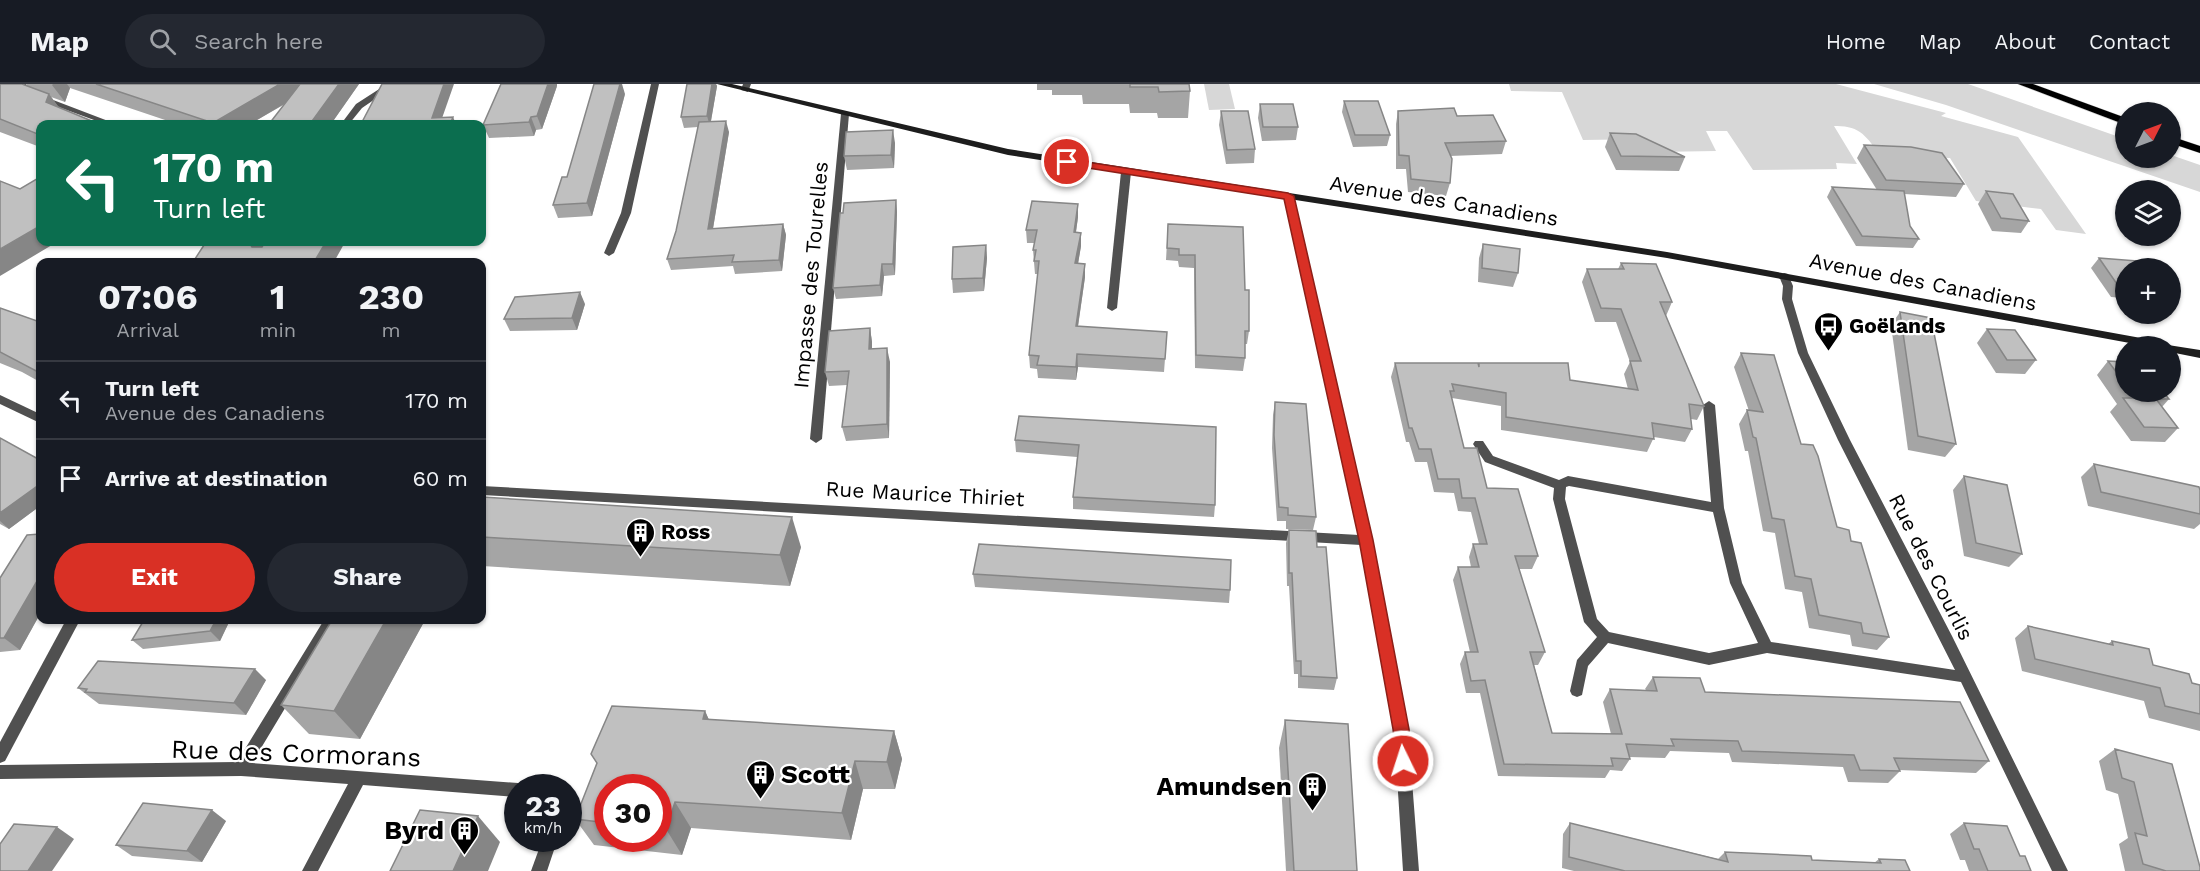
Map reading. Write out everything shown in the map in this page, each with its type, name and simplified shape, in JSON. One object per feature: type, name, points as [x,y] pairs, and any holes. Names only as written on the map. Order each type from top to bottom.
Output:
[{"type":"main road","points":[[2023,84],[2115,118]]},
{"type":"main road","points":[[2181,143],[2200,150]]},
{"type":"street","points":[[22,84],[23,92],[101,120]]},
{"type":"street","points":[[348,120],[360,106],[393,84]]},
{"type":"street","points":[[609,253],[626,213],[655,84]]},
{"type":"street","name":"Avenue des Canadiens","points":[[721,84],[746,87],[845,114],[1008,152],[1667,255],[2115,337]]},
{"type":"street","name":"Impasse des Tourelles","points":[[816,439],[845,114]]},
{"type":"street","points":[[1112,308],[1126,172]]},
{"type":"street","points":[[1288,196],[1366,540],[1401,729],[1411,871]]},
{"type":"street","name":"Rue des Courlis","points":[[1784,276],[1788,286],[1787,299],[1803,353],[1844,440],[2060,871]]},
{"type":"street","points":[[2181,350],[2200,354]]},
{"type":"street","points":[[0,399],[36,417]]},
{"type":"street","points":[[1708,405],[1718,508],[1736,583],[1767,647]]},
{"type":"street","points":[[1479,444],[1489,459],[1560,485],[1568,481],[1718,508]]},
{"type":"street","points":[[1560,485],[1559,499],[1591,622],[1605,637],[1709,659],[1767,647],[1964,676]]},
{"type":"street","name":"Rue Maurice Thiriet","points":[[486,490],[1366,540]]},
{"type":"street","points":[[0,756],[71,624]]},
{"type":"street","points":[[241,769],[329,624]]},
{"type":"street","points":[[1577,691],[1582,664],[1605,637]]},
{"type":"street","name":"Rue des Cormorans","points":[[0,772],[241,769],[504,789]]},
{"type":"street","points":[[310,871],[359,777]]},
{"type":"street","points":[[539,871],[546,852]]},
{"type":"shaded area","points":[[1204,84],[1229,84],[1235,109],[1209,110]]},
{"type":"shaded area","points":[[1509,84],[1836,84],[1946,113],[1941,116],[2018,137],[2086,234],[2056,230],[2041,209],[1976,201],[1950,158],[1880,156],[1866,137],[1850,127],[1834,126],[1857,164],[1836,163],[1837,169],[1753,170],[1727,131],[1706,131],[1716,151],[1656,152],[1649,139],[1583,140],[1562,92],[1511,91]]},
{"type":"shaded area","points":[[1874,84],[1968,84],[2115,135],[2115,163],[1946,105]]},
{"type":"shaded area","points":[[2181,158],[2200,165],[2200,192],[2181,185],[2181,180],[2165,180],[2130,168],[2181,168]]},
{"type":"building","points":[[0,84],[22,84],[49,94],[46,102],[89,120],[36,120],[36,133],[0,119]]},
{"type":"building","points":[[96,84],[280,84],[218,120],[204,120]]},
{"type":"building","points":[[300,84],[339,84],[313,120],[272,120]]},
{"type":"building","points":[[382,84],[444,84],[432,118],[453,117],[452,120],[363,120]]},
{"type":"building","points":[[501,84],[548,84],[537,116],[531,117],[529,122],[486,125],[485,120]]},
{"type":"building","points":[[594,84],[620,84],[587,203],[553,205],[562,177],[567,177]]},
{"type":"building","points":[[687,84],[712,84],[707,116],[681,117]]},
{"type":"building","points":[[1130,84],[1189,84],[1190,91],[1159,92],[1158,87],[1130,87]]},
{"type":"building","points":[[1344,101],[1378,101],[1390,135],[1355,135]]},
{"type":"building","points":[[1260,104],[1293,104],[1298,127],[1263,127]]},
{"type":"building","points":[[1454,108],[1457,116],[1493,115],[1506,141],[1445,143],[1452,159],[1450,183],[1411,179],[1409,156],[1399,155],[1398,111]]},
{"type":"building","points":[[1221,111],[1248,111],[1255,149],[1227,150]]},
{"type":"building","points":[[726,121],[708,229],[783,224],[779,260],[732,262],[734,255],[667,259],[676,231],[699,122]]},
{"type":"building","points":[[893,130],[891,155],[844,156],[846,132]]},
{"type":"building","points":[[1610,133],[1636,134],[1685,157],[1621,156]]},
{"type":"building","points":[[1864,145],[1911,147],[1942,153],[1964,184],[1886,180]]},
{"type":"building","points":[[36,179],[36,228],[0,249],[0,181],[20,189]]},
{"type":"building","points":[[1832,187],[1904,191],[1910,226],[1919,239],[1862,236]]},
{"type":"building","points":[[1986,191],[2013,194],[2029,221],[2001,218]]},
{"type":"building","points":[[896,200],[893,264],[882,264],[880,285],[833,288],[840,213],[843,213],[844,203]]},
{"type":"building","points":[[1032,201],[1078,204],[1074,232],[1081,233],[1075,263],[1085,264],[1076,326],[1167,332],[1165,359],[1077,354],[1076,367],[1037,365],[1039,356],[1029,355],[1039,261],[1034,261],[1036,250],[1033,250],[1037,230],[1026,230]]},
{"type":"building","points":[[1168,224],[1243,227],[1245,290],[1249,290],[1249,331],[1245,331],[1245,358],[1196,355],[1195,255],[1179,255],[1179,249],[1167,248]]},
{"type":"building","points":[[1483,244],[1520,249],[1518,273],[1482,268]]},
{"type":"building","points":[[986,245],[983,278],[952,279],[953,247]]},
{"type":"building","points":[[203,246],[324,246],[316,258],[196,258]]},
{"type":"building","points":[[2099,258],[2115,259],[2115,281]]},
{"type":"building","points":[[1621,263],[1656,264],[1672,302],[1660,302],[1704,406],[1689,404],[1692,429],[1652,423],[1654,439],[1506,417],[1506,393],[1452,384],[1454,391],[1450,391],[1464,448],[1477,448],[1487,488],[1518,489],[1538,556],[1515,556],[1545,652],[1530,652],[1552,733],[1622,734],[1610,689],[1657,691],[1653,677],[1700,678],[1705,692],[1960,702],[1989,761],[1894,758],[1900,771],[1860,770],[1854,755],[1742,751],[1738,741],[1671,739],[1674,746],[1626,744],[1630,759],[1611,758],[1613,766],[1504,764],[1485,680],[1471,681],[1465,652],[1478,652],[1458,567],[1479,567],[1473,544],[1487,544],[1475,498],[1462,498],[1459,479],[1438,479],[1431,449],[1419,449],[1412,428],[1409,428],[1395,363],[1478,363],[1479,367],[1479,363],[1568,363],[1570,380],[1638,390],[1630,361],[1641,361],[1621,309],[1601,308],[1587,269],[1624,269]]},
{"type":"building","points":[[580,292],[572,318],[504,319],[515,297]]},
{"type":"building","points":[[0,308],[36,321],[36,371],[0,352]]},
{"type":"building","points":[[1900,312],[1931,318],[1956,444],[1918,436]]},
{"type":"building","points":[[870,328],[869,349],[887,348],[887,424],[842,427],[849,371],[825,372],[829,331]]},
{"type":"building","points":[[1987,329],[2015,330],[2036,360],[2007,360]]},
{"type":"building","points":[[1741,353],[1774,355],[1801,444],[1813,445],[1818,456],[1837,527],[1849,530],[1851,541],[1861,543],[1889,637],[1863,633],[1861,623],[1819,615],[1811,579],[1795,576],[1784,520],[1772,518],[1756,438],[1753,437],[1747,410],[1763,412]]},
{"type":"building","points":[[2108,361],[2115,361],[2115,370]]},
{"type":"building","points":[[1275,402],[1306,404],[1316,517],[1288,515],[1288,508],[1279,507],[1274,435]]},
{"type":"building","points":[[2126,402],[2158,402],[2178,428],[2144,427]]},
{"type":"building","points":[[1019,416],[1216,427],[1215,505],[1073,497],[1079,445],[1015,440]]},
{"type":"building","points":[[0,438],[36,458],[36,487],[0,513]]},
{"type":"building","points":[[2094,464],[2199,487],[2200,514],[2101,492]]},
{"type":"building","points":[[1964,476],[2007,485],[2022,554],[1976,543]]},
{"type":"building","points":[[486,497],[792,517],[780,555],[486,537]]},
{"type":"building","points":[[1289,530],[1316,531],[1317,547],[1326,547],[1337,678],[1301,676],[1301,661],[1296,661],[1292,573],[1289,573]]},
{"type":"building","points":[[36,534],[36,583],[4,638],[0,638],[0,578],[27,535]]},
{"type":"building","points":[[979,544],[1231,560],[1230,590],[973,574]]},
{"type":"building","points":[[142,624],[214,624],[210,631],[132,640]]},
{"type":"building","points":[[330,624],[384,624],[334,711],[281,705]]},
{"type":"building","points":[[2028,626],[2113,645],[2112,641],[2149,649],[2153,665],[2189,674],[2192,683],[2200,685],[2200,714],[2165,706],[2160,688],[2035,659]]},
{"type":"building","points":[[98,661],[255,669],[234,703],[85,692],[87,689],[78,688]]},
{"type":"building","points":[[612,706],[705,711],[703,719],[894,731],[887,762],[855,761],[842,813],[675,802],[672,811],[672,774],[594,774],[594,821],[582,820],[582,801],[597,763],[591,754]]},
{"type":"building","name":"Amundsen","points":[[1285,720],[1348,724],[1357,871],[1294,871]]},
{"type":"building","points":[[2115,749],[2172,764],[2200,871],[2166,871],[2143,864],[2135,833],[2147,836],[2134,782],[2122,778]]},
{"type":"building","points":[[143,803],[212,810],[187,851],[116,845]]},
{"type":"building","points":[[420,810],[478,816],[453,871],[390,871]]},
{"type":"building","points":[[1570,823],[1728,862],[1725,852],[1811,856],[1812,860],[1881,863],[1879,859],[1905,860],[1910,871],[1625,871],[1569,857]]},
{"type":"building","points":[[1964,823],[2007,826],[2020,856],[2025,856],[2031,871],[1988,871],[1979,849],[1974,849]]},
{"type":"building","points":[[14,824],[57,827],[28,871],[0,871],[0,844]]},
{"type":"place","name":"Goëlands","points":[[1828,352]]},
{"type":"place","name":"Ross","points":[[640,558]]},
{"type":"place","name":"Scott","points":[[760,800]]},
{"type":"place","name":"Amundsen","points":[[1313,812]]},
{"type":"place","name":"Byrd","points":[[465,856]]},
{"type":"route","points":[[1067,162],[1288,196],[1366,540],[1401,729],[1403,761]]}]
